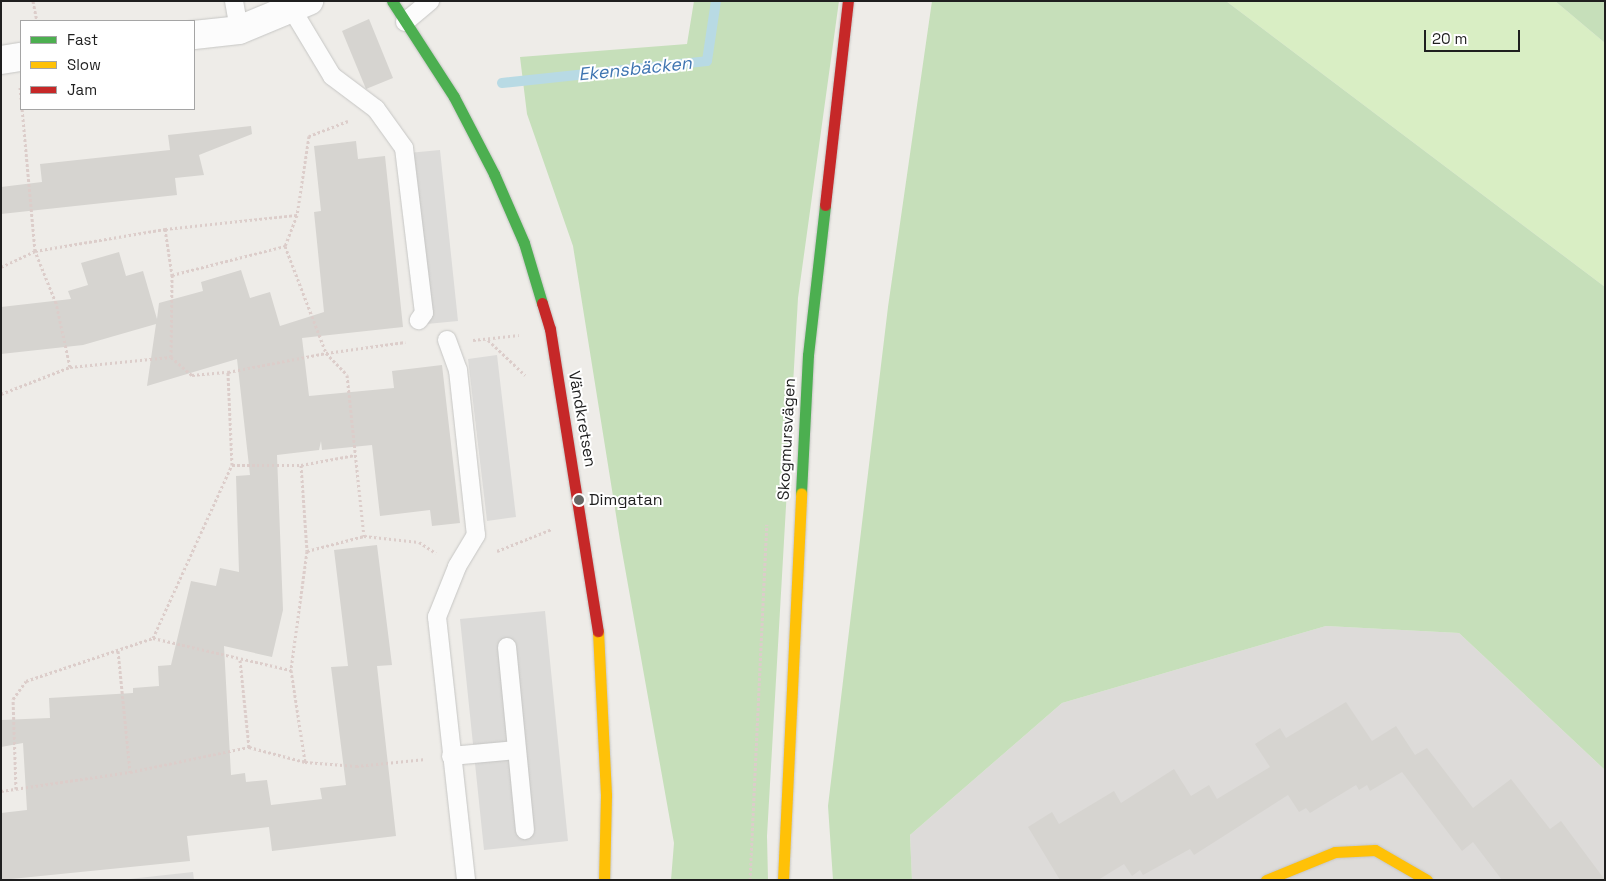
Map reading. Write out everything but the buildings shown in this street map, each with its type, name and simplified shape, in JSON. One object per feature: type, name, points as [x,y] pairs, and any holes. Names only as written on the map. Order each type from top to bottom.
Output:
[{"type":"street","name":"Vändkretsen","points":[[392,1],[454,97],[494,174],[524,243],[550,329],[601,649],[606,795],[604,880]]},
{"type":"street","name":"Skogmursvägen","points":[[783,880],[808,355],[848,1]]},
{"type":"street","points":[[195,35],[239,30],[301,6]]},
{"type":"street","points":[[1,60],[20,57]]},
{"type":"street","points":[[1266,880],[1335,852],[1375,850],[1426,880]]},
{"type":"lane","points":[[234,1],[239,30]]},
{"type":"lane","points":[[405,22],[430,1]]},
{"type":"lane","points":[[301,6],[332,76],[376,109],[404,148],[424,313],[419,320]]},
{"type":"lane","points":[[447,340],[458,370],[476,535],[457,567],[437,617],[466,880]]},
{"type":"lane","points":[[507,647],[525,830]]},
{"type":"lane","points":[[451,756],[517,750]]},
{"type":"path","points":[[33,1],[37,20]]},
{"type":"path","points":[[364,536],[347,375],[326,353],[285,246],[297,215],[309,136],[376,109]]},
{"type":"path","points":[[22,110],[35,251],[56,303],[70,367]]},
{"type":"path","points":[[1,267],[35,251],[166,229],[297,215]]},
{"type":"path","points":[[166,229],[172,275],[171,357]]},
{"type":"path","points":[[172,275],[285,246]]},
{"type":"path","points":[[1,394],[70,367],[171,357],[192,375],[228,372],[326,353],[409,341],[487,340],[550,329]]},
{"type":"path","points":[[487,340],[522,369],[529,382]]},
{"type":"path","points":[[154,638],[232,465],[228,372]]},
{"type":"path","points":[[232,465],[301,465],[354,455]]},
{"type":"path","points":[[301,465],[307,551],[291,670],[305,762]]},
{"type":"path","points":[[307,551],[364,536],[419,542],[457,567],[551,530],[582,524]]},
{"type":"path","points":[[16,789],[12,698],[26,681],[154,638],[240,660],[291,670]]},
{"type":"path","points":[[118,651],[130,772]]},
{"type":"path","points":[[240,660],[249,746]]},
{"type":"path","points":[[1,791],[130,772],[249,746],[305,762],[356,766],[451,756]]},
{"type":"shaded area","points":[[440,150],[458,321],[416,325],[398,154]]},
{"type":"shaded area","points":[[497,355],[516,517],[487,521],[468,359]]},
{"type":"shaded area","points":[[545,611],[568,841],[484,850],[460,619]]},
{"type":"shaded area","points":[[1326,626],[1459,633],[1605,770],[1605,880],[912,880],[910,835],[1062,703]]},
{"type":"shaded area","points":[[193,872],[194,880],[120,880]]},
{"type":"green space","points":[[694,1],[839,1],[798,298],[767,836],[768,880],[671,880],[674,843],[620,540],[573,246],[527,114],[520,57],[687,44]]},
{"type":"green space","points":[[932,1],[1226,1],[1605,287],[1605,770],[1459,633],[1326,626],[1062,703],[910,835],[912,880],[833,880],[828,806],[888,307]]},
{"type":"green space","points":[[1226,1],[1555,1],[1605,43],[1605,287]]},
{"type":"green space","points":[[1555,1],[1605,1],[1605,43]]},
{"type":"waterway","name":"Ekensbäcken","points":[[502,83],[707,61],[716,1]]},
{"type":"traffic: fast","points":[[392,1],[454,97],[494,174],[524,243],[542,303]]},
{"type":"traffic: fast","points":[[801,493],[808,355],[825,205]]},
{"type":"traffic: slow","points":[[783,880],[801,493]]},
{"type":"traffic: slow","points":[[598,631],[606,795],[604,880]]},
{"type":"traffic: slow","points":[[1266,880],[1335,852],[1375,850],[1427,880]]},
{"type":"traffic: jam","points":[[825,205],[848,1]]},
{"type":"traffic: jam","points":[[542,303],[550,329],[598,631]]},
{"type":"place","name":"Dimgatan","points":[[579,500]]}]
